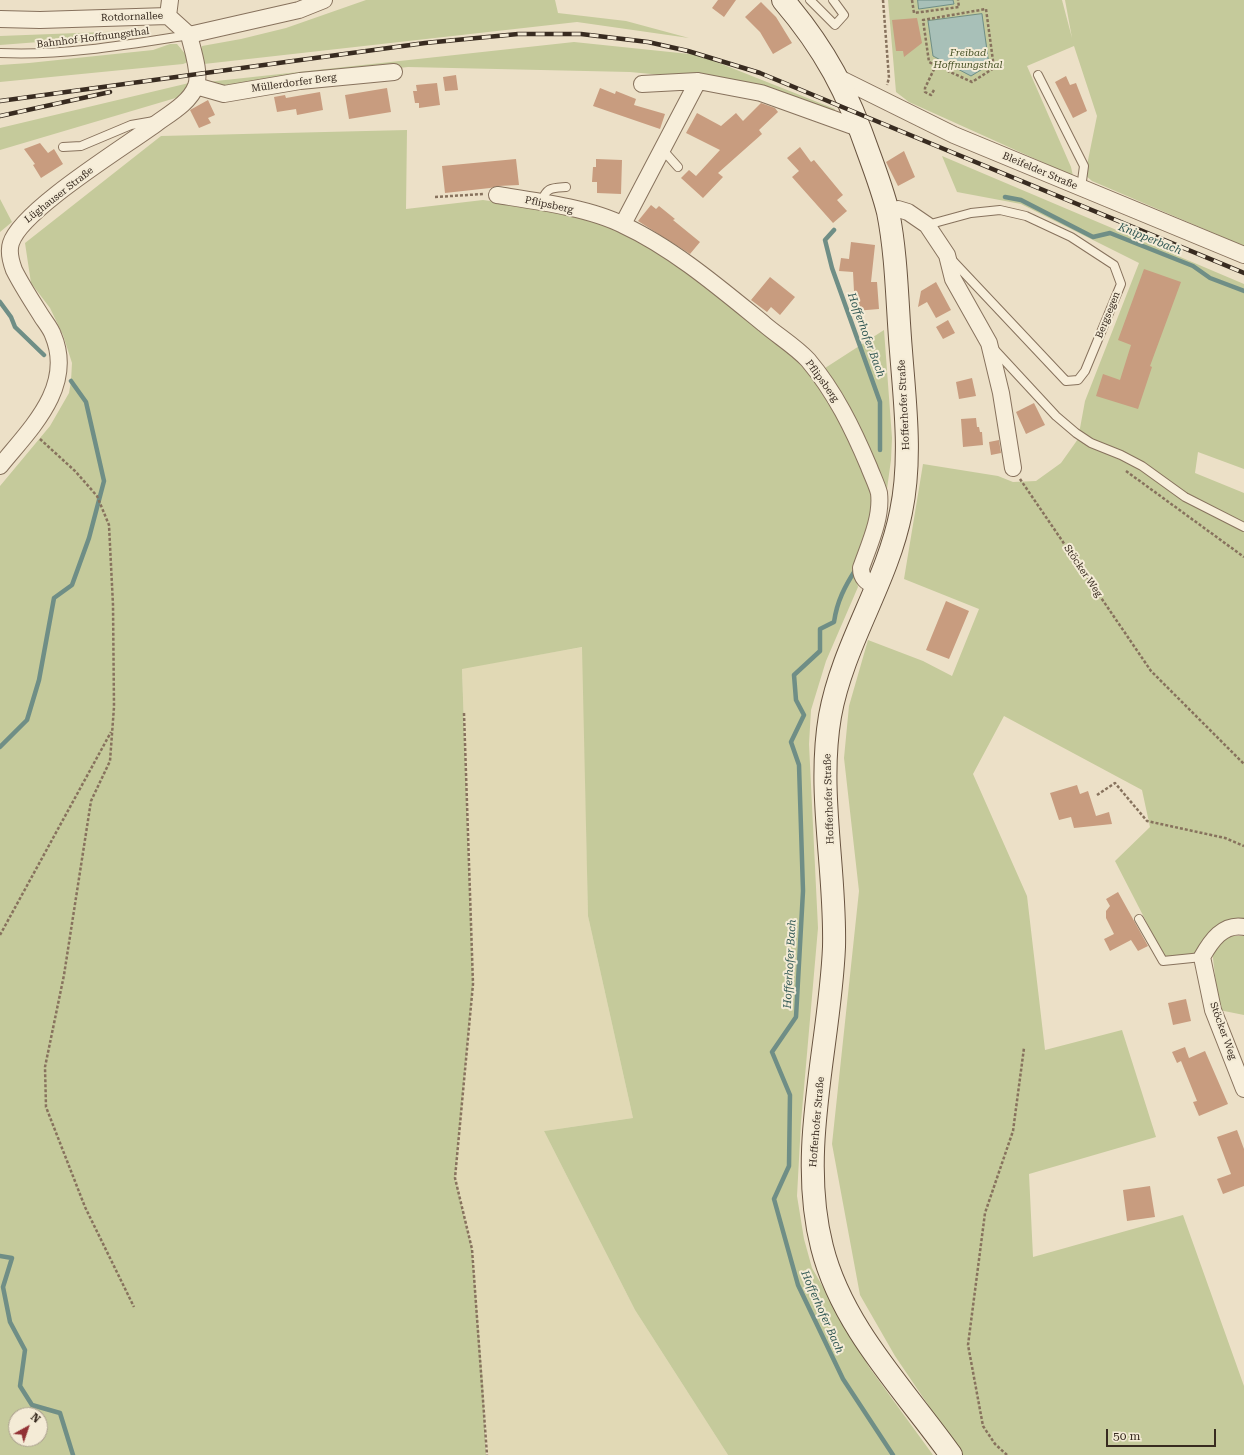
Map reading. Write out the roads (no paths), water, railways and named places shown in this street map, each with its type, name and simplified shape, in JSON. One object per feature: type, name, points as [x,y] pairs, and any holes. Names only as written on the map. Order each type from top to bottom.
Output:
[{"type":"street","points":[[168,16],[170,0]]},
{"type":"street","points":[[196,86],[195,61],[188,35],[299,10],[324,0]]},
{"type":"street","name":"Hofferhofer Straße","points":[[783,0],[814,38],[839,78],[860,130],[887,211],[894,259],[907,425],[906,471],[901,512],[892,548],[843,666],[835,692],[828,737],[826,790],[832,878],[834,951],[816,1120],[813,1186],[816,1219],[822,1248],[831,1277],[844,1304],[883,1364],[951,1455]]},
{"type":"street","name":"Rotdornallee","points":[[0,19],[40,20],[168,16],[188,35]]},
{"type":"street","name":"Müllerdorfer Berg","points":[[196,86],[224,94],[300,81],[394,72]]},
{"type":"street","name":"Bleifelder Straße","points":[[839,78],[954,135],[1244,254]]},
{"type":"street","points":[[623,224],[698,81]]},
{"type":"street","points":[[642,84],[698,81],[761,93],[860,130]]},
{"type":"street","name":"Lüghauser Straße","points":[[0,466],[45,408],[56,388],[60,362],[53,335],[14,270],[5,247],[25,221],[41,207],[103,160],[163,119],[190,97],[196,86]]},
{"type":"street","name":"Pflipsberg","points":[[497,195],[541,202],[623,224],[679,259],[734,300],[807,359],[825,382],[841,407],[860,445],[879,492],[877,520],[861,568],[861,575],[865,581],[876,587]]},
{"type":"street","name":"Bergsegen","points":[[887,211],[898,210],[908,212],[927,225],[947,256],[953,279],[988,342]]},
{"type":"street","points":[[988,342],[1001,393],[1013,468]]},
{"type":"street","points":[[1202,957],[1212,939],[1224,930],[1244,927]]},
{"type":"street","name":"Stöcker Weg","points":[[1202,957],[1213,1010],[1244,1089]]},
{"type":"lane","points":[[810,0],[835,25],[844,15],[833,0]]},
{"type":"lane","name":"Bahnhof Hoffnungsthal","points":[[0,53],[34,55],[120,46],[188,35]]},
{"type":"lane","points":[[1038,75],[1084,166],[1081,188]]},
{"type":"lane","points":[[63,148],[81,146],[131,125],[163,119]]},
{"type":"lane","points":[[662,149],[678,167]]},
{"type":"lane","points":[[541,202],[545,192],[551,188],[566,187]]},
{"type":"lane","name":"Bergsegen","points":[[927,225],[971,213],[1000,210],[1026,216],[1071,237],[1114,265],[1121,284],[1085,371],[1078,380],[1066,381],[947,256]]},
{"type":"lane","name":"Bergsegen","points":[[988,342],[1056,416],[1076,433],[1091,443],[1121,455],[1142,466],[1185,497],[1244,527]]},
{"type":"lane","points":[[1139,919],[1163,961],[1202,957]]},
{"type":"water","points":[[918,0],[953,0],[954,4],[919,9]]},
{"type":"water","points":[[982,14],[989,65],[971,76],[933,56],[928,21]]},
{"type":"waterway","name":"Knipperbach","points":[[1005,197],[1021,200],[1093,237],[1110,233],[1193,266],[1210,278],[1244,291]]},
{"type":"waterway","name":"Hofferhofer Bach","points":[[834,230],[825,240],[832,268],[880,402],[880,450]]},
{"type":"waterway","points":[[0,302],[11,317],[15,327],[44,355]]},
{"type":"waterway","points":[[0,747],[27,720],[39,680],[54,598],[72,585],[89,538],[104,481],[86,402],[71,381]]},
{"type":"waterway","name":"Hofferhofer Bach","points":[[856,569],[842,594],[837,607],[834,622],[820,629],[820,651],[794,675],[796,700],[804,715],[791,742],[799,765],[803,891],[796,1017],[772,1052],[790,1095],[789,1166],[774,1199],[798,1285],[843,1379],[893,1455]]},
{"type":"waterway","points":[[0,1256],[12,1258],[3,1287],[10,1322],[25,1350],[20,1386],[32,1405],[60,1413],[73,1455]]},
{"type":"railway","points":[[0,101],[425,43],[518,34],[581,34],[648,42],[688,51],[760,73],[1244,273]]},
{"type":"railway","points":[[0,116],[110,92]]},
{"type":"park label","name":"Freibad Hoffnungsthal","points":[[968,58]]}]
